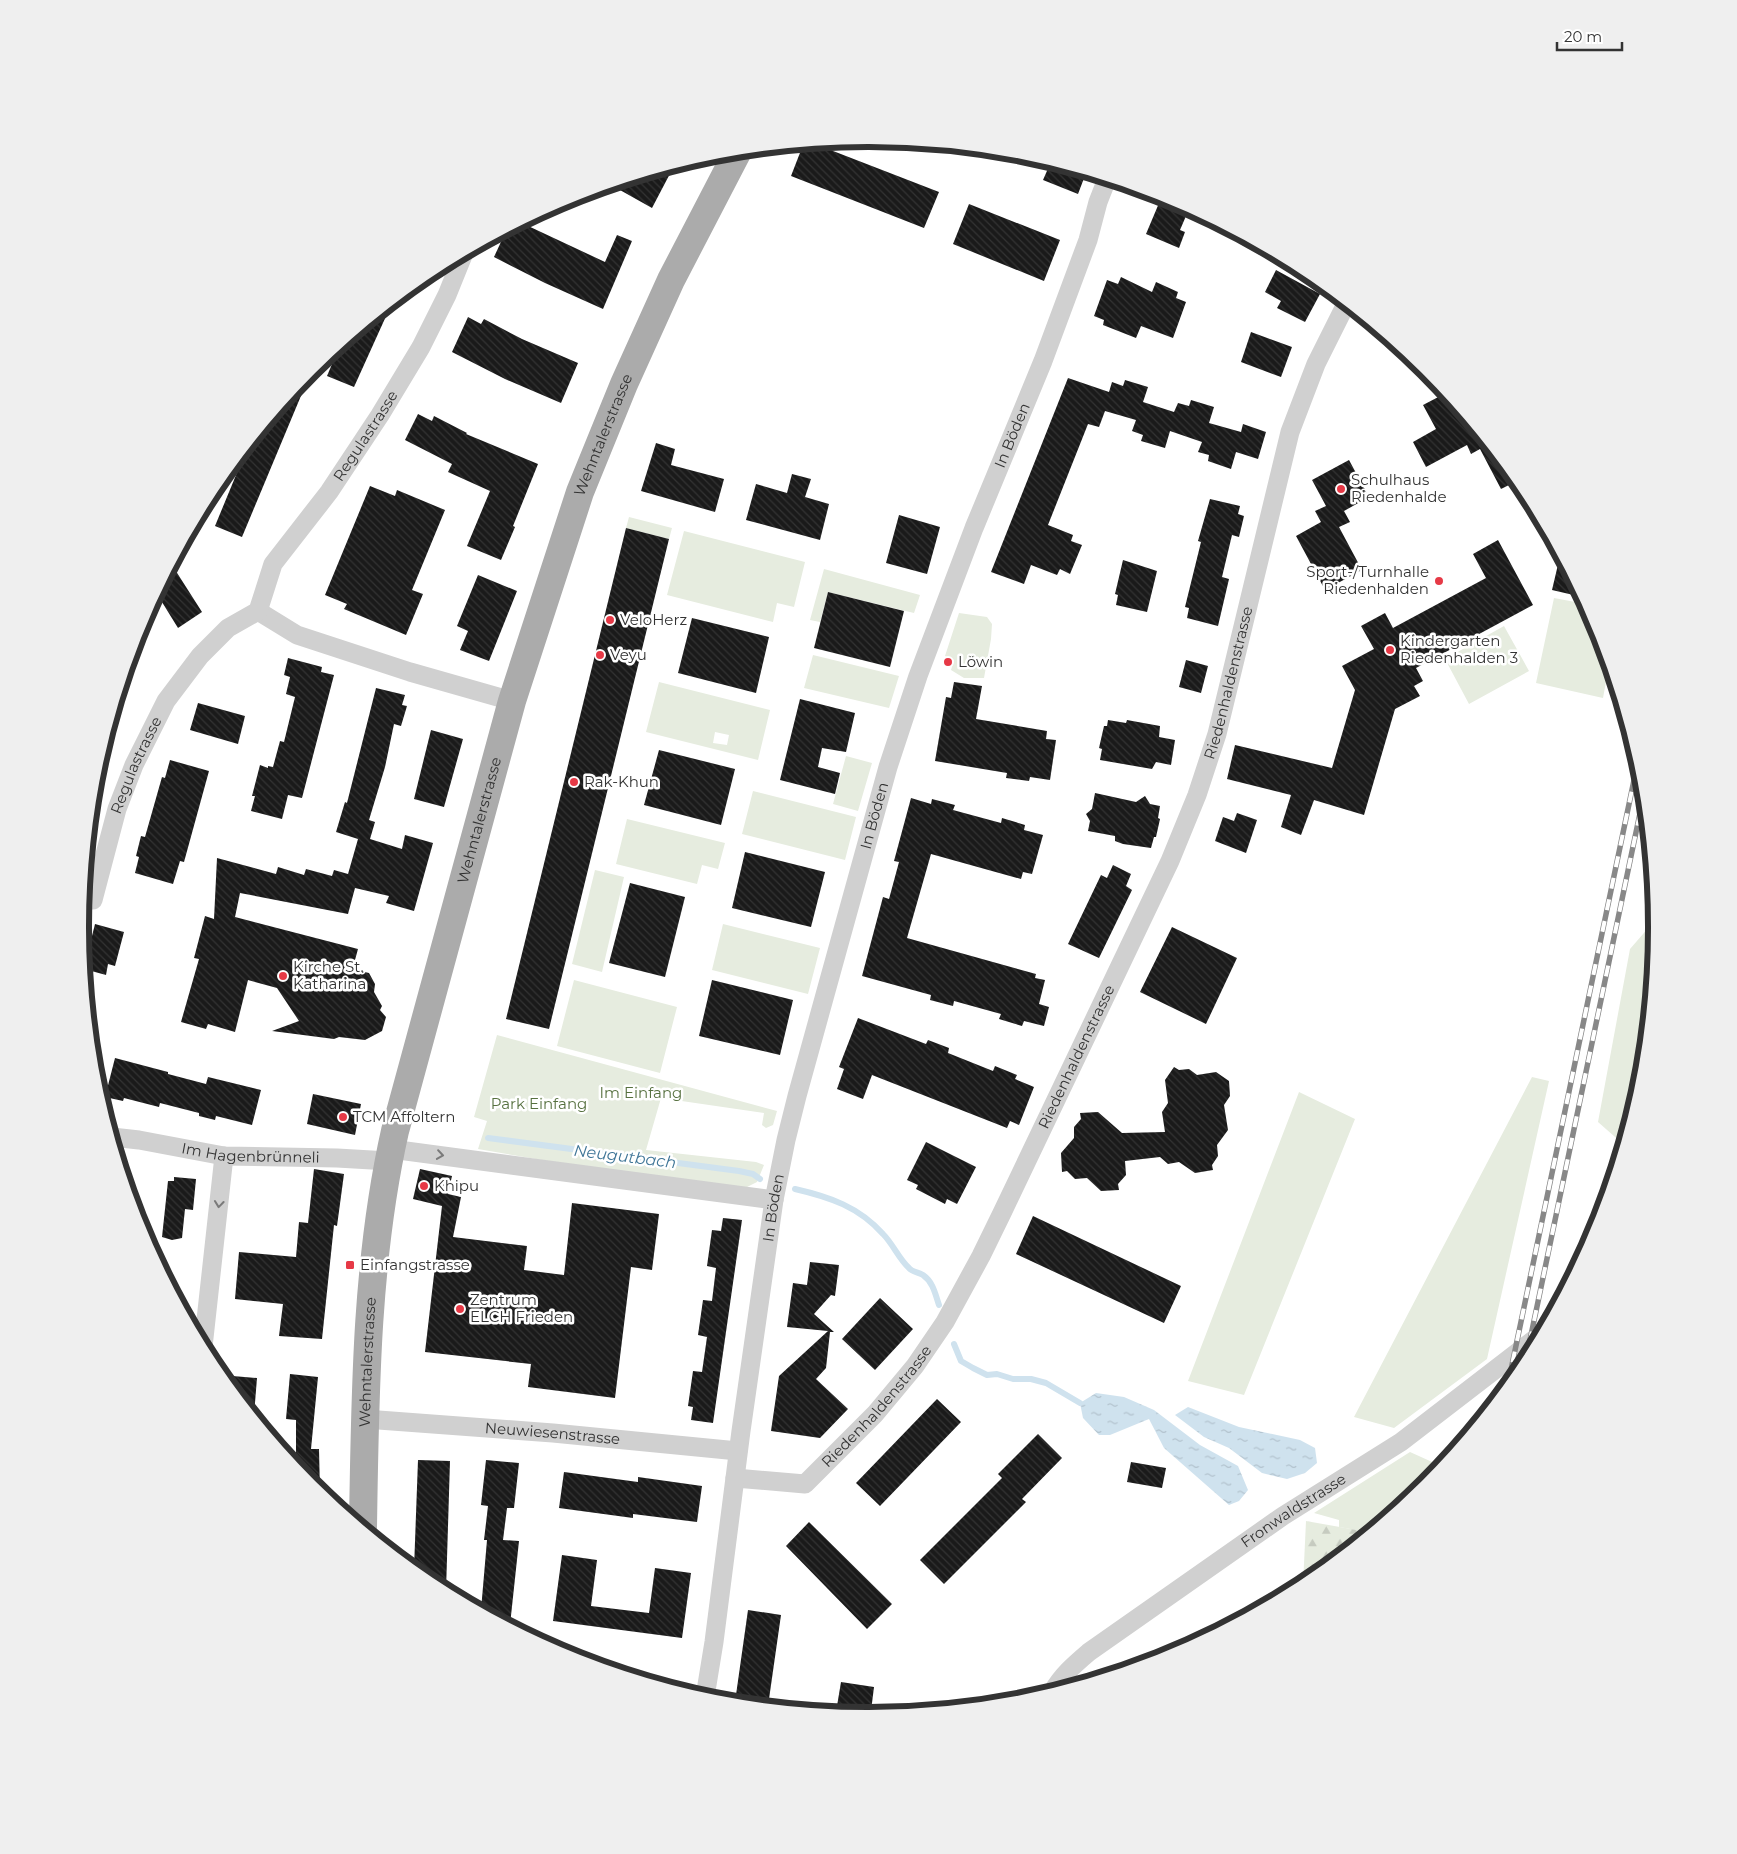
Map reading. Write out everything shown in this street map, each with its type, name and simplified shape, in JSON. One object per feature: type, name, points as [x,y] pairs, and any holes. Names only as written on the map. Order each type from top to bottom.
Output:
[{"type":"main road","name":"Wehntalerstrasse","points":[[362,1520],[365,1419],[374,1268],[390,1155],[512,701],[580,492],[624,384],[670,280],[734,159]]},
{"type":"street","name":"In Böden","points":[[735,1478],[774,1200],[786,1140],[888,767],[921,667],[978,519],[1043,360],[1088,240],[1098,202],[1106,185]]},
{"type":"street","name":"Regulastrasse","points":[[93,900],[117,809],[134,765],[166,701],[200,656],[228,628],[258,610],[273,564],[329,492],[380,416],[421,347],[447,295],[460,264]]},
{"type":"street","name":"Riedenhaldenstrasse","points":[[735,1478],[805,1484],[875,1414],[915,1366],[945,1322],[981,1256],[1170,861],[1197,795],[1217,734],[1290,432],[1316,364],[1344,309]]},
{"type":"street","points":[[258,610],[297,635],[410,672],[512,701]]},
{"type":"street","name":"Im Hagenbrünneli","points":[[118,1138],[224,1156],[337,1158],[390,1155]]},
{"type":"street","points":[[390,1155],[559,1172],[774,1200]]},
{"type":"street","points":[[204,1335],[224,1156]]},
{"type":"street","name":"Fronwaldstrasse","points":[[1058,1683],[1074,1665],[1089,1652],[1283,1516],[1402,1442],[1526,1346]]},
{"type":"street","name":"Neuwiesenstrasse","points":[[365,1419],[738,1451]]},
{"type":"street","points":[[706,1690],[735,1478]]},
{"type":"green space","points":[[629,517],[672,528],[669,539],[626,528]]},
{"type":"green space","points":[[684,531],[805,562],[794,607],[777,603],[773,622],[667,595]]},
{"type":"green space","points":[[824,569],[920,595],[914,613],[828,592],[820,622],[810,620]]},
{"type":"green space","points":[[1554,598],[1577,602],[1607,676],[1603,698],[1536,683]]},
{"type":"green space","points":[[959,613],[987,617],[992,624],[984,678],[964,678],[951,670],[954,660],[945,656]]},
{"type":"green space","points":[[1504,626],[1529,671],[1469,704],[1445,659]]},
{"type":"green space","points":[[813,655],[899,676],[889,708],[804,688]]},
{"type":"green space","points":[[659,682],[770,710],[758,760],[646,732]],"holes":[[[715,732],[729,735],[727,745],[713,743]]]},
{"type":"green space","points":[[846,756],[872,763],[858,811],[833,804]]},
{"type":"green space","points":[[753,791],[856,817],[845,860],[742,834]]},
{"type":"green space","points":[[627,819],[725,843],[718,869],[702,865],[697,884],[616,864]]},
{"type":"green space","points":[[595,870],[624,877],[602,972],[572,964]]},
{"type":"green space","points":[[723,924],[820,948],[808,994],[712,970]]},
{"type":"green space","points":[[1648,928],[1647,978],[1642,1029],[1619,1140],[1598,1122],[1630,949]]},
{"type":"green space","points":[[574,980],[677,1007],[660,1073],[557,1046]]},
{"type":"green space","name":"Park Einfang","points":[[497,1035],[777,1111],[773,1125],[766,1128],[762,1125],[764,1113],[661,1098],[646,1150],[756,1162],[764,1165],[757,1182],[745,1188],[606,1171],[478,1149],[487,1121],[474,1117]]},
{"type":"green space","points":[[1532,1077],[1549,1081],[1487,1359],[1394,1428],[1354,1417]]},
{"type":"green space","points":[[1299,1092],[1355,1119],[1244,1395],[1188,1381]]},
{"type":"green space","points":[[1410,1452],[1434,1463],[1383,1513],[1361,1531],[1339,1527],[1339,1520],[1314,1513]]},
{"type":"green space","points":[[1306,1521],[1361,1531],[1343,1546],[1304,1574]]},
{"type":"water","points":[[1096,1393],[1124,1397],[1154,1410],[1200,1445],[1238,1466],[1248,1490],[1239,1501],[1229,1505],[1164,1448],[1149,1419],[1110,1435],[1099,1435],[1083,1418],[1080,1403]]},
{"type":"water","points":[[1188,1407],[1239,1427],[1300,1440],[1315,1448],[1317,1463],[1305,1473],[1287,1479],[1262,1473],[1229,1448],[1204,1437],[1175,1415]]},
{"type":"building","points":[[827,149],[939,192],[924,228],[791,176],[801,151]]},
{"type":"building","points":[[1048,169],[1084,178],[1078,194],[1043,180]]},
{"type":"building","points":[[670,173],[652,208],[618,189]]},
{"type":"building","points":[[969,204],[1060,240],[1044,281],[953,244]]},
{"type":"building","points":[[1159,204],[1186,216],[1180,230],[1185,232],[1179,248],[1146,234]]},
{"type":"building","points":[[528,226],[605,262],[617,235],[632,241],[603,309],[545,283],[494,257],[502,240]]},
{"type":"building","points":[[1276,270],[1320,294],[1305,322],[1277,308],[1281,301],[1265,292]]},
{"type":"building","points":[[1121,277],[1152,292],[1156,282],[1178,292],[1176,298],[1186,302],[1173,338],[1141,326],[1136,338],[1103,325],[1104,320],[1094,316],[1107,280],[1118,284]]},
{"type":"building","points":[[387,314],[354,387],[327,376],[334,360]]},
{"type":"building","points":[[468,317],[481,324],[484,319],[522,339],[578,363],[561,403],[505,379],[452,352]]},
{"type":"building","points":[[1251,332],[1292,347],[1281,377],[1241,362]]},
{"type":"building","points":[[1068,378],[1109,392],[1112,382],[1123,386],[1125,380],[1148,387],[1143,402],[1174,412],[1178,403],[1189,406],[1191,400],[1214,407],[1209,423],[1241,432],[1243,424],[1266,432],[1258,459],[1236,452],[1231,469],[1208,461],[1209,455],[1198,452],[1202,442],[1170,431],[1165,448],[1141,441],[1143,435],[1132,431],[1136,420],[1105,411],[1099,427],[1088,424],[1048,525],[1073,535],[1071,541],[1082,545],[1070,574],[1060,569],[1057,575],[1031,565],[1024,584],[991,572]]},
{"type":"building","points":[[303,391],[242,537],[215,526],[239,467],[282,413]]},
{"type":"building","points":[[1439,396],[1487,452],[1510,484],[1501,489],[1480,449],[1471,454],[1467,445],[1426,467],[1413,442],[1436,429],[1423,405]]},
{"type":"building","points":[[418,414],[432,421],[434,416],[466,434],[538,464],[501,560],[467,546],[490,491],[448,472],[452,464],[405,440]]},
{"type":"building","points":[[656,443],[675,449],[671,465],[724,479],[715,512],[641,491]]},
{"type":"building","points":[[1349,460],[1369,497],[1344,511],[1350,522],[1339,527],[1362,570],[1325,590],[1296,536],[1321,522],[1315,511],[1326,506],[1312,480]]},
{"type":"building","points":[[792,474],[811,479],[805,497],[829,504],[820,540],[746,520],[756,484],[787,493]]},
{"type":"building","points":[[370,486],[395,496],[397,490],[445,510],[412,590],[423,594],[406,635],[344,609],[347,604],[325,595]]},
{"type":"building","points":[[1210,499],[1240,506],[1238,514],[1244,516],[1239,537],[1232,535],[1222,577],[1229,579],[1218,626],[1187,618],[1189,608],[1185,607],[1201,542],[1198,541]]},
{"type":"building","points":[[899,515],[940,527],[927,574],[886,563]]},
{"type":"building","points":[[626,528],[669,539],[549,1029],[506,1019]]},
{"type":"building","points":[[1498,540],[1533,605],[1416,668],[1423,681],[1414,686],[1420,696],[1395,709],[1364,815],[1314,800],[1301,835],[1281,827],[1291,795],[1227,779],[1235,745],[1332,768],[1355,690],[1342,666],[1374,649],[1361,626],[1385,613],[1393,628],[1486,578],[1473,554]]},
{"type":"building","points":[[1123,560],[1157,571],[1147,612],[1116,605],[1118,595],[1115,594]]},
{"type":"building","points":[[1558,564],[1574,595],[1552,590]]},
{"type":"building","points":[[175,570],[202,612],[178,628],[161,600]]},
{"type":"building","points":[[478,575],[517,591],[489,661],[460,650],[468,631],[457,626]]},
{"type":"building","points":[[828,592],[904,611],[890,667],[814,648]]},
{"type":"building","points":[[692,618],[769,637],[756,693],[678,673]]},
{"type":"building","points":[[288,658],[322,667],[321,672],[334,675],[302,798],[288,795],[282,819],[251,811],[255,796],[252,796],[260,765],[268,768],[268,766],[273,767],[280,741],[284,742],[295,697],[286,694],[290,677],[284,675]]},
{"type":"building","points":[[1186,660],[1208,666],[1201,693],[1179,687]]},
{"type":"building","points":[[954,682],[982,686],[976,719],[1047,731],[1046,739],[1056,740],[1050,780],[1030,777],[1029,781],[1006,778],[1007,773],[935,761],[946,697],[951,698]]},
{"type":"building","points":[[376,688],[405,695],[402,705],[407,706],[401,726],[394,724],[385,767],[369,820],[375,822],[370,839],[402,849],[405,835],[433,843],[414,911],[386,903],[389,896],[355,888],[348,914],[240,893],[235,917],[358,949],[355,960],[357,961],[356,970],[369,973],[375,984],[374,992],[382,1006],[380,1010],[386,1017],[382,1031],[365,1040],[339,1037],[334,1039],[272,1031],[299,1021],[277,988],[248,980],[235,1032],[208,1024],[206,1029],[181,1022],[199,959],[194,958],[205,916],[214,919],[217,858],[276,874],[278,867],[304,875],[306,869],[332,876],[334,870],[348,874],[358,839],[336,832],[345,802],[347,803]]},
{"type":"building","points":[[800,699],[855,713],[846,752],[822,748],[818,767],[840,773],[835,794],[780,780]]},
{"type":"building","points":[[198,703],[245,716],[238,744],[190,730]]},
{"type":"building","points":[[1108,720],[1126,723],[1127,720],[1160,726],[1159,737],[1175,740],[1171,765],[1156,762],[1152,769],[1100,760],[1102,749],[1099,748],[1104,726],[1107,726]]},
{"type":"building","points":[[431,730],[463,739],[444,807],[414,799]]},
{"type":"building","points":[[659,750],[735,769],[721,825],[644,805]]},
{"type":"building","points":[[170,760],[209,771],[184,862],[180,861],[173,884],[135,873],[139,857],[136,856],[141,836],[145,837],[162,777],[165,778]]},
{"type":"building","points":[[1095,793],[1136,802],[1145,796],[1150,804],[1160,806],[1158,818],[1160,819],[1156,837],[1154,837],[1151,848],[1123,844],[1115,841],[1115,836],[1088,831],[1090,821],[1086,814],[1092,809]]},
{"type":"building","points":[[911,798],[931,804],[932,799],[955,805],[953,810],[1001,823],[1002,818],[1025,825],[1024,830],[1043,835],[1032,874],[1023,872],[1021,879],[931,854],[907,938],[1036,974],[1035,978],[1045,980],[1039,1004],[1049,1007],[1044,1026],[1024,1021],[1022,1026],[999,1019],[1001,1014],[954,1001],[953,1006],[930,1000],[931,995],[862,976],[883,897],[889,899],[899,862],[894,861]]},
{"type":"building","points":[[1237,813],[1257,820],[1246,853],[1215,841],[1223,817],[1234,821]]},
{"type":"building","points":[[745,852],[825,872],[811,927],[732,908]]},
{"type":"building","points":[[1113,865],[1131,874],[1126,886],[1132,890],[1099,958],[1068,944],[1101,875],[1107,878]]},
{"type":"building","points":[[630,883],[685,897],[665,977],[609,963]]},
{"type":"building","points":[[95,924],[124,932],[115,966],[108,964],[106,975],[90,971],[89,935],[92,936]]},
{"type":"building","points":[[1172,927],[1237,958],[1206,1024],[1140,992]]},
{"type":"building","points":[[712,980],[793,1000],[780,1055],[699,1036]]},
{"type":"building","points":[[858,1018],[926,1044],[928,1040],[949,1048],[948,1053],[993,1071],[995,1066],[1017,1075],[1015,1079],[1034,1087],[1019,1125],[1010,1121],[1007,1128],[872,1075],[863,1099],[837,1089],[844,1069],[839,1067]]},
{"type":"building","points":[[115,1058],[206,1084],[208,1077],[261,1090],[252,1125],[216,1116],[215,1120],[199,1116],[199,1113],[160,1103],[159,1107],[124,1098],[123,1101],[108,1098],[107,1091]]},
{"type":"building","points":[[1174,1067],[1179,1070],[1189,1069],[1197,1075],[1216,1072],[1229,1081],[1230,1096],[1224,1105],[1228,1130],[1217,1145],[1218,1156],[1212,1165],[1213,1170],[1195,1173],[1179,1162],[1168,1164],[1160,1157],[1125,1161],[1126,1175],[1118,1184],[1119,1190],[1101,1191],[1087,1178],[1075,1179],[1067,1171],[1062,1172],[1061,1153],[1074,1138],[1074,1127],[1081,1119],[1080,1113],[1098,1112],[1122,1133],[1165,1132],[1162,1112],[1168,1103],[1165,1080]]},
{"type":"building","points":[[313,1094],[361,1104],[355,1135],[307,1124]]},
{"type":"building","points":[[926,1142],[976,1167],[957,1204],[947,1199],[945,1204],[916,1189],[918,1185],[907,1180]]},
{"type":"building","points":[[314,1169],[344,1174],[337,1226],[334,1225],[322,1339],[279,1336],[283,1304],[235,1299],[239,1252],[296,1257],[299,1222],[308,1223]]},
{"type":"building","points":[[420,1169],[452,1176],[448,1194],[461,1197],[453,1237],[527,1246],[524,1270],[564,1275],[572,1203],[659,1214],[652,1270],[631,1267],[615,1398],[528,1387],[531,1364],[425,1352],[442,1206],[413,1199]]},
{"type":"building","points":[[174,1177],[196,1179],[193,1210],[185,1209],[182,1238],[172,1240],[162,1237],[168,1181],[174,1181]]},
{"type":"building","points":[[1033,1216],[1181,1286],[1164,1323],[1016,1254]]},
{"type":"building","points":[[723,1218],[742,1220],[713,1423],[691,1420],[693,1407],[688,1406],[693,1371],[702,1372],[707,1337],[698,1335],[703,1300],[712,1301],[716,1268],[707,1266],[712,1230],[721,1231]]},
{"type":"building","points":[[810,1262],[839,1265],[835,1296],[831,1295],[814,1314],[834,1332],[830,1332],[826,1368],[816,1379],[848,1409],[820,1438],[771,1431],[779,1376],[828,1331],[787,1327],[793,1283],[807,1285]]},
{"type":"building","points":[[880,1298],[913,1329],[875,1370],[842,1339]]},
{"type":"building","points":[[290,1374],[318,1377],[311,1449],[319,1449],[320,1481],[296,1456],[296,1420],[286,1419]]},
{"type":"building","points":[[231,1376],[257,1378],[255,1408]]},
{"type":"building","points":[[937,1399],[961,1422],[880,1506],[856,1483]]},
{"type":"building","points":[[1038,1434],[1062,1458],[1022,1499],[1026,1502],[944,1584],[920,1560],[1002,1478],[998,1474]]},
{"type":"building","points":[[418,1460],[450,1461],[446,1582],[414,1560]]},
{"type":"building","points":[[486,1460],[519,1463],[514,1508],[507,1508],[503,1540],[519,1541],[511,1619],[482,1603],[487,1540],[484,1540],[488,1506],[481,1505]]},
{"type":"building","points":[[1131,1462],[1166,1468],[1162,1488],[1127,1482]]},
{"type":"building","points":[[564,1472],[638,1482],[638,1477],[702,1486],[697,1522],[633,1514],[633,1518],[559,1508]]},
{"type":"building","points":[[809,1522],[892,1604],[867,1629],[786,1546]]},
{"type":"building","points":[[562,1555],[597,1560],[591,1606],[649,1613],[655,1568],[691,1573],[682,1638],[553,1621]]},
{"type":"building","points":[[748,1610],[781,1615],[769,1700],[736,1695]]},
{"type":"building","points":[[841,1682],[874,1687],[872,1707],[837,1706]]},
{"type":"waterway","name":"Neugutbach","points":[[488,1138],[739,1171],[753,1174],[760,1179]]},
{"type":"waterway","name":"Neugutbach","points":[[795,1189],[843,1204],[874,1225],[887,1238],[910,1269],[923,1275],[929,1281],[939,1305]]},
{"type":"waterway","name":"Neugutbach","points":[[954,1344],[961,1361],[987,1375],[997,1374],[1013,1379],[1031,1379],[1046,1383],[1080,1403]]},
{"type":"railway","points":[[1511,1368],[1634,780]]},
{"type":"railway","points":[[1530,1339],[1640,813]]},
{"type":"place","name":"Schulhaus Riedenhalde","points":[[1341,489]]},
{"type":"place","name":"Sport-/Turnhalle Riedenhalden","points":[[1439,581]]},
{"type":"place","name":"VeloHerz","points":[[610,620]]},
{"type":"place","name":"Kindergarten Riedenhalden 3","points":[[1390,650]]},
{"type":"place","name":"Veyu","points":[[600,655]]},
{"type":"place","name":"Löwin","points":[[948,662]]},
{"type":"place","name":"Rak-Khun","points":[[574,782]]},
{"type":"place","name":"Kirche St. Katharina","points":[[283,976]]},
{"type":"place","name":"TCM Affoltern","points":[[343,1117]]},
{"type":"place","name":"Khipu","points":[[424,1186]]},
{"type":"place","name":"Einfangstrasse","points":[[350,1265]]},
{"type":"place","name":"Zentrum ELCH Frieden","points":[[460,1309]]},
{"type":"park label","name":"Im Einfang","points":[[641,1093]]}]
